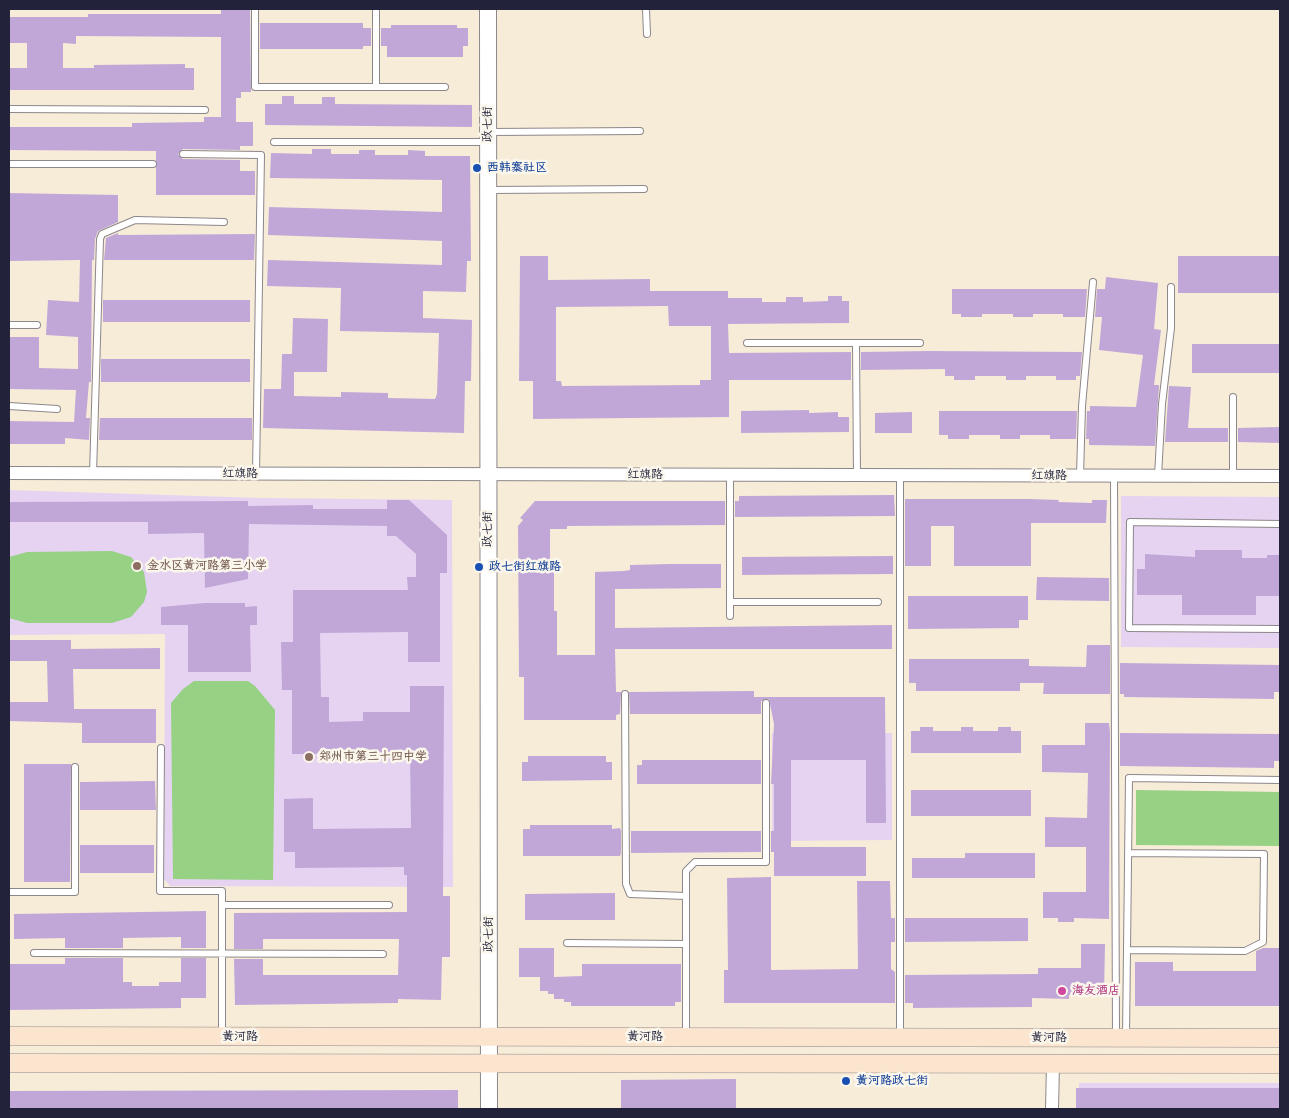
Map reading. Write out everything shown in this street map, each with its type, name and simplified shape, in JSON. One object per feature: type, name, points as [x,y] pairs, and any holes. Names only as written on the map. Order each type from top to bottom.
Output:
[{"type":"main road","name":"黄河路","points":[[9,1036],[1280,1038]]},
{"type":"main road","points":[[9,1064],[1280,1064]]},
{"type":"street","name":"政七街","points":[[488,9],[489,1109]]},
{"type":"street","name":"红旗路","points":[[9,474],[1280,476]]},
{"type":"street","points":[[1052,1109],[1053,1064]]},
{"type":"lane","points":[[255,9],[255,87],[445,87]]},
{"type":"lane","points":[[376,9],[376,87]]},
{"type":"lane","points":[[646,9],[647,34]]},
{"type":"lane","points":[[9,109],[205,110]]},
{"type":"lane","points":[[274,142],[488,137],[640,130]]},
{"type":"lane","points":[[183,154],[261,155],[256,474]]},
{"type":"lane","points":[[9,164],[153,164]]},
{"type":"lane","points":[[488,190],[644,189]]},
{"type":"lane","points":[[93,474],[100,239],[102,234],[135,220],[224,222]]},
{"type":"lane","points":[[1080,476],[1082,406],[1093,282]]},
{"type":"lane","points":[[1158,476],[1162,404],[1171,328],[1171,287]]},
{"type":"lane","points":[[9,325],[37,325]]},
{"type":"lane","points":[[747,342],[920,342]]},
{"type":"lane","points":[[856,342],[857,476]]},
{"type":"lane","points":[[1233,397],[1233,476]]},
{"type":"lane","points":[[9,406],[57,409]]},
{"type":"lane","points":[[730,475],[730,616]]},
{"type":"lane","points":[[900,476],[900,1037]]},
{"type":"lane","points":[[1114,476],[1120,1038]]},
{"type":"lane","points":[[1280,524],[1130,522],[1129,628],[1280,629]]},
{"type":"lane","points":[[730,602],[878,602]]},
{"type":"lane","points":[[625,694],[628,892],[630,894],[686,896]]},
{"type":"lane","points":[[686,1037],[686,870],[695,862],[766,862],[766,703]]},
{"type":"lane","points":[[161,748],[160,891],[222,891],[222,1037]]},
{"type":"lane","points":[[9,892],[75,892],[75,767]]},
{"type":"lane","points":[[1120,1038],[1127,950],[1129,778],[1280,780]]},
{"type":"lane","points":[[1127,950],[1245,951],[1263,942],[1264,854],[1128,852]]},
{"type":"lane","points":[[222,905],[389,905]]},
{"type":"lane","points":[[567,943],[686,944]]},
{"type":"lane","points":[[34,953],[382,954]]},
{"type":"shaded area","name":"郑州市第三十四中学","points":[[9,490],[261,498],[452,500],[453,887],[170,886],[164,879],[165,634],[9,635]]},
{"type":"shaded area","points":[[1121,496],[1280,497],[1280,648],[1121,647]]},
{"type":"shaded area","points":[[772,733],[892,733],[892,840],[772,841]]},
{"type":"shaded area","points":[[1079,1083],[1280,1083],[1280,1109],[1079,1109]]},
{"type":"green space","points":[[112,551],[131,557],[144,572],[147,592],[144,602],[131,617],[112,623],[27,623],[9,618],[9,557],[27,552]]},
{"type":"green space","points":[[194,681],[248,681],[255,686],[275,710],[273,880],[173,879],[171,703],[183,689]]},
{"type":"green space","points":[[1136,790],[1280,792],[1280,846],[1136,845]]},
{"type":"building","points":[[221,9],[250,9],[251,92],[241,92],[241,98],[236,98],[236,122],[253,122],[253,146],[240,146],[240,150],[183,149],[178,154],[183,159],[240,160],[240,171],[255,171],[255,195],[156,195],[156,151],[9,150],[9,127],[132,127],[132,123],[204,122],[204,117],[221,117],[221,37],[76,36],[76,44],[63,43],[63,68],[94,68],[94,65],[185,64],[185,68],[194,68],[194,90],[9,90],[9,68],[27,68],[27,43],[9,43],[9,17],[88,17],[88,14],[221,14]]},
{"type":"building","points":[[260,23],[363,23],[363,28],[371,28],[371,46],[363,46],[363,49],[260,49]]},
{"type":"building","points":[[391,25],[457,25],[457,28],[468,28],[468,46],[463,46],[463,57],[387,57],[387,46],[381,46],[381,28],[391,28]]},
{"type":"building","points":[[282,96],[294,96],[294,104],[322,104],[322,97],[335,97],[335,104],[472,105],[472,127],[265,125],[265,104],[282,104]]},
{"type":"building","points":[[312,149],[331,149],[331,154],[359,154],[359,150],[375,150],[375,155],[408,155],[408,150],[425,151],[425,156],[470,156],[471,261],[467,261],[466,292],[423,291],[423,318],[472,320],[471,381],[465,381],[464,433],[263,428],[264,389],[281,389],[282,354],[292,354],[293,318],[328,319],[327,372],[294,372],[294,396],[341,397],[341,392],[388,393],[388,398],[435,399],[437,394],[439,333],[340,331],[341,288],[267,286],[268,260],[442,265],[442,241],[268,235],[269,207],[442,212],[442,180],[270,178],[271,153],[312,154]]},
{"type":"building","points":[[9,193],[118,195],[118,222],[98,231],[95,239],[94,260],[92,260],[91,382],[89,382],[86,418],[90,418],[89,440],[65,438],[65,444],[9,444],[9,421],[74,422],[76,390],[9,389],[9,337],[39,337],[39,368],[78,369],[78,337],[46,335],[48,300],[79,302],[80,260],[9,261]]},
{"type":"building","points":[[118,233],[118,235],[255,234],[254,260],[104,260],[106,238]]},
{"type":"building","points":[[520,256],[548,256],[548,280],[650,279],[650,291],[728,291],[728,298],[762,298],[762,302],[786,302],[786,297],[803,297],[803,302],[828,301],[828,296],[842,296],[842,301],[849,301],[849,323],[728,324],[729,353],[851,352],[851,380],[729,380],[729,417],[533,419],[533,381],[519,381]],"holes":[[[668,306],[669,326],[711,326],[711,380],[700,380],[700,385],[562,386],[561,381],[556,381],[556,307]]]},
{"type":"building","points":[[1178,256],[1280,256],[1280,293],[1178,293]]},
{"type":"building","points":[[1106,277],[1158,283],[1154,329],[1161,330],[1154,385],[1159,385],[1155,446],[1089,445],[1089,439],[1086,439],[1087,411],[1090,411],[1090,406],[1136,407],[1143,355],[1099,350],[1102,317],[1095,317],[1097,289],[1105,289]]},
{"type":"building","points":[[952,289],[1087,289],[1085,317],[1063,317],[1063,314],[1033,314],[1033,317],[1013,317],[1013,314],[982,314],[982,317],[961,317],[961,314],[952,314]]},
{"type":"building","points":[[103,300],[250,300],[250,322],[103,322]]},
{"type":"building","points":[[1192,344],[1280,344],[1280,373],[1192,373]]},
{"type":"building","points":[[861,352],[1082,352],[1080,376],[1076,376],[1076,380],[1056,380],[1056,376],[1026,376],[1026,380],[1006,380],[1006,376],[975,376],[975,380],[954,380],[954,376],[945,376],[945,369],[861,370]]},
{"type":"building","points":[[101,359],[250,359],[250,382],[101,382]]},
{"type":"building","points":[[1169,386],[1191,387],[1188,428],[1228,428],[1228,442],[1165,442]]},
{"type":"building","points":[[809,410],[809,413],[838,412],[838,417],[849,417],[849,432],[741,433],[741,411]]},
{"type":"building","points":[[939,411],[1077,411],[1076,439],[1050,439],[1050,435],[1020,435],[1020,439],[1000,439],[1000,435],[969,435],[969,439],[948,439],[948,435],[939,435]]},
{"type":"building","points":[[912,412],[912,433],[875,433],[875,413]]},
{"type":"building","points":[[100,418],[252,418],[252,440],[99,440]]},
{"type":"building","points":[[1280,427],[1280,443],[1238,442],[1238,428]]},
{"type":"building","points":[[894,495],[895,516],[735,517],[735,501],[739,501],[739,496]]},
{"type":"building","points":[[905,499],[1030,499],[1092,503],[1092,500],[1107,500],[1106,523],[1031,523],[1031,566],[954,566],[954,526],[931,526],[931,566],[905,566]]},
{"type":"building","points":[[387,500],[409,500],[447,535],[447,573],[440,573],[440,662],[408,662],[408,632],[320,633],[321,697],[329,697],[329,722],[363,721],[363,712],[410,712],[410,686],[444,686],[443,896],[450,896],[450,957],[442,957],[441,1000],[398,999],[398,1003],[235,1005],[234,959],[263,959],[263,975],[398,975],[399,939],[263,939],[263,949],[234,949],[234,913],[407,912],[407,875],[404,875],[404,867],[295,868],[295,852],[284,852],[284,799],[313,798],[313,829],[411,828],[410,753],[292,754],[292,690],[282,690],[281,642],[293,642],[293,590],[408,590],[407,577],[416,577],[416,554],[396,536],[387,536],[387,526],[249,524],[248,579],[205,588],[204,533],[148,534],[148,522],[9,522],[9,502],[248,501],[248,506],[313,505],[313,509],[387,509]]},
{"type":"building","points":[[535,501],[725,501],[725,525],[567,526],[567,529],[550,529],[550,569],[554,569],[554,611],[557,611],[557,655],[595,655],[595,572],[630,570],[630,565],[670,564],[721,564],[721,588],[615,589],[615,628],[892,625],[892,649],[615,649],[616,692],[621,692],[620,714],[616,715],[616,720],[524,720],[524,677],[519,677],[518,526],[523,520],[520,518]]},
{"type":"building","points":[[1195,550],[1242,550],[1242,558],[1267,558],[1267,555],[1280,555],[1280,596],[1256,596],[1256,615],[1182,615],[1182,595],[1137,595],[1137,569],[1145,569],[1145,554],[1195,557]]},
{"type":"building","points":[[893,556],[893,574],[742,575],[742,557]]},
{"type":"building","points":[[1037,577],[1109,578],[1109,601],[1036,600]]},
{"type":"building","points":[[908,596],[1028,596],[1028,620],[1019,620],[1019,628],[908,629]]},
{"type":"building","points":[[205,603],[245,603],[245,607],[257,606],[257,625],[250,625],[251,672],[188,672],[188,625],[161,625],[161,607]]},
{"type":"building","points":[[9,640],[71,640],[71,649],[160,648],[160,669],[73,669],[74,709],[156,709],[156,743],[82,743],[82,723],[9,721],[9,702],[48,702],[47,661],[9,661]]},
{"type":"building","points":[[1087,645],[1110,645],[1110,694],[1043,694],[1044,683],[1020,683],[1020,691],[916,691],[916,683],[909,683],[909,659],[1029,659],[1029,666],[1086,667]]},
{"type":"building","points":[[1120,663],[1280,665],[1280,692],[1274,692],[1274,699],[1124,697],[1124,694],[1120,694]]},
{"type":"building","points":[[754,691],[754,697],[885,697],[886,823],[866,823],[866,760],[791,760],[791,847],[866,847],[866,876],[774,876],[774,852],[771,852],[771,831],[774,831],[774,784],[771,784],[774,724],[769,699],[761,701],[761,714],[630,714],[629,692]]},
{"type":"building","points":[[1085,723],[1109,723],[1109,919],[1074,918],[1074,922],[1058,922],[1058,918],[1043,918],[1043,892],[1086,892],[1086,847],[1045,847],[1045,817],[1087,818],[1088,773],[1042,772],[1042,745],[1085,745]]},
{"type":"building","points":[[920,727],[933,727],[933,731],[961,731],[961,727],[973,727],[973,731],[998,731],[998,727],[1011,727],[1011,731],[1021,731],[1021,753],[911,753],[911,731],[920,731]]},
{"type":"building","points":[[1120,733],[1280,734],[1280,761],[1274,761],[1274,768],[1120,766]]},
{"type":"building","points":[[528,756],[606,756],[606,762],[612,762],[612,780],[522,781],[522,762],[528,762]]},
{"type":"building","points":[[642,760],[761,760],[761,784],[637,784],[637,765],[642,765]]},
{"type":"building","points":[[24,764],[71,764],[70,882],[24,882]]},
{"type":"building","points":[[155,781],[156,810],[80,810],[80,782]]},
{"type":"building","points":[[911,790],[1031,790],[1031,816],[911,816]]},
{"type":"building","points":[[530,825],[612,825],[612,829],[620,828],[621,831],[621,853],[620,856],[523,856],[523,829],[530,829]]},
{"type":"building","points":[[631,831],[761,831],[761,852],[631,853]]},
{"type":"building","points":[[80,845],[154,845],[154,873],[80,873]]},
{"type":"building","points":[[965,853],[1035,853],[1035,878],[912,878],[912,858],[965,858]]},
{"type":"building","points":[[771,877],[771,970],[858,969],[857,881],[890,881],[891,918],[895,918],[895,942],[891,942],[891,969],[895,972],[895,1003],[724,1003],[724,970],[728,970],[727,878]]},
{"type":"building","points":[[615,893],[615,920],[525,920],[525,894]]},
{"type":"building","points":[[206,911],[206,948],[181,948],[181,937],[123,938],[123,948],[65,948],[65,938],[14,939],[14,914]]},
{"type":"building","points":[[905,918],[1028,918],[1028,941],[905,942]]},
{"type":"building","points":[[1081,944],[1105,944],[1104,995],[1069,995],[1069,999],[1032,998],[1032,1007],[913,1008],[913,1003],[905,1003],[905,975],[1038,974],[1038,968],[1081,968]]},
{"type":"building","points":[[519,948],[554,948],[554,977],[582,976],[582,964],[681,964],[681,1002],[675,1002],[675,1006],[571,1006],[571,1002],[564,1002],[564,999],[554,999],[554,994],[548,994],[548,991],[540,991],[540,977],[519,977]]},
{"type":"building","points":[[1263,948],[1280,948],[1280,1006],[1135,1006],[1135,962],[1173,962],[1173,971],[1256,971],[1256,951]]},
{"type":"building","points":[[65,958],[123,958],[123,982],[132,982],[132,986],[159,986],[159,982],[181,982],[181,958],[206,958],[206,998],[181,998],[181,1008],[9,1010],[9,964],[65,964]]},
{"type":"building","points":[[736,1079],[736,1109],[621,1109],[621,1080]]},
{"type":"building","points":[[1076,1088],[1280,1088],[1280,1109],[1076,1109]]},
{"type":"building","points":[[458,1090],[458,1109],[9,1109],[9,1091]]},
{"type":"place","name":"西韩寨社区","points":[[477,168]]},
{"type":"place","name":"金水区黄河路第三小学","points":[[137,566]]},
{"type":"place","name":"政七街红旗路","points":[[479,567]]},
{"type":"place","name":"郑州市第三十四中学","points":[[309,757]]},
{"type":"place","name":"海友酒店","points":[[1062,991]]},
{"type":"place","name":"黄河路政七街","points":[[846,1081]]}]
